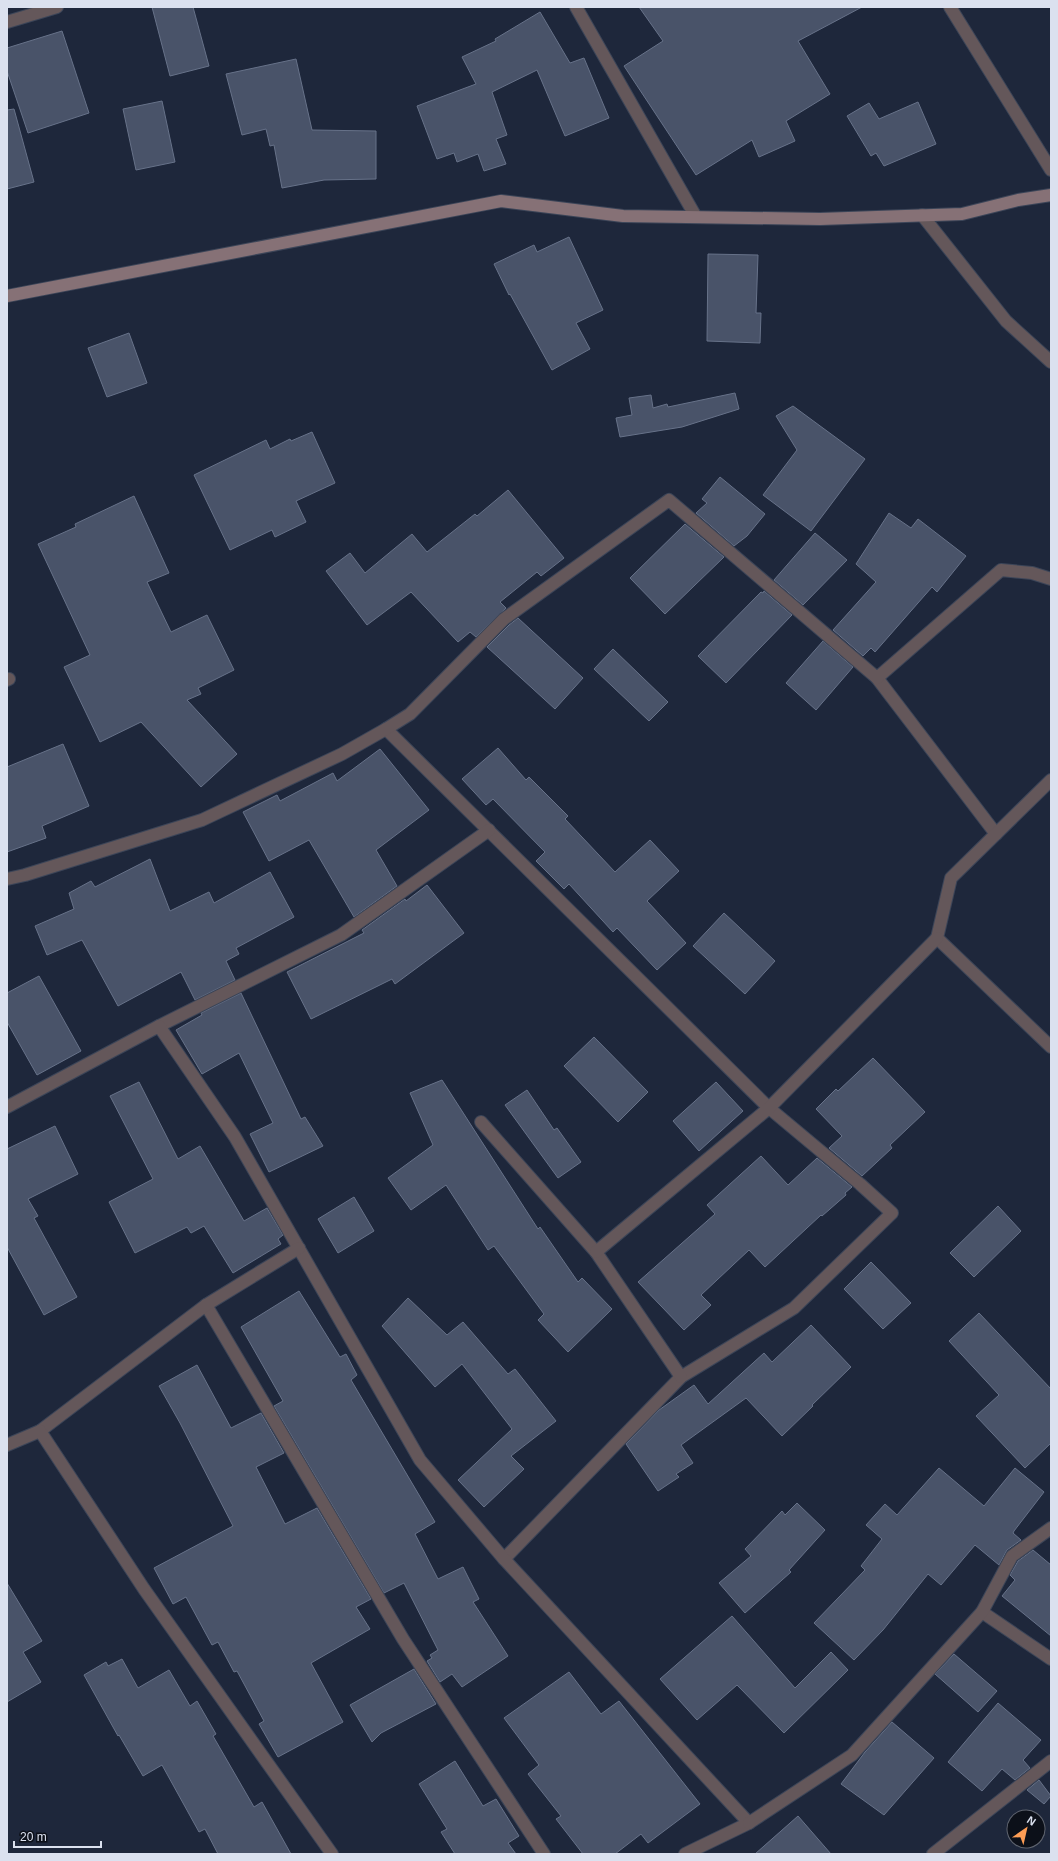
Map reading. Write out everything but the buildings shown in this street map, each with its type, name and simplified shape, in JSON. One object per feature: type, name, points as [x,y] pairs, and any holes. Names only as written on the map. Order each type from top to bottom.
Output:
[{"type":"street","points":[[7,22],[57,7]]},
{"type":"street","points":[[576,7],[696,217]]},
{"type":"street","points":[[950,7],[1051,170]]},
{"type":"street","points":[[7,296],[501,201],[623,216],[820,219],[962,214],[1018,200],[1051,195]]},
{"type":"street","points":[[922,215],[1006,321],[1051,362]]},
{"type":"street","points":[[7,879],[25,875],[202,820],[342,754],[386,729],[410,714],[504,619],[669,500],[878,678],[996,834]]},
{"type":"street","points":[[878,678],[1001,570],[1032,573],[1051,579]]},
{"type":"street","points":[[386,729],[769,1108],[860,1184],[892,1213],[794,1308],[681,1377],[504,1559]]},
{"type":"street","points":[[596,1252],[769,1108],[937,938],[951,878],[1051,780]]},
{"type":"street","points":[[7,1107],[158,1026],[341,935],[489,830]]},
{"type":"street","points":[[937,938],[1051,1048]]},
{"type":"street","points":[[158,1026],[235,1137],[420,1460],[504,1559],[749,1823]]},
{"type":"street","points":[[481,1122],[596,1252],[681,1377]]},
{"type":"street","points":[[7,1445],[40,1431],[206,1304],[299,1248]]},
{"type":"street","points":[[206,1304],[403,1639],[544,1854]]},
{"type":"street","points":[[40,1431],[144,1589],[332,1854]]},
{"type":"street","points":[[685,1854],[749,1823],[852,1755],[982,1612],[1012,1556],[1051,1528]]},
{"type":"street","points":[[982,1612],[1051,1659]]},
{"type":"street","points":[[933,1854],[1051,1761]]}]
